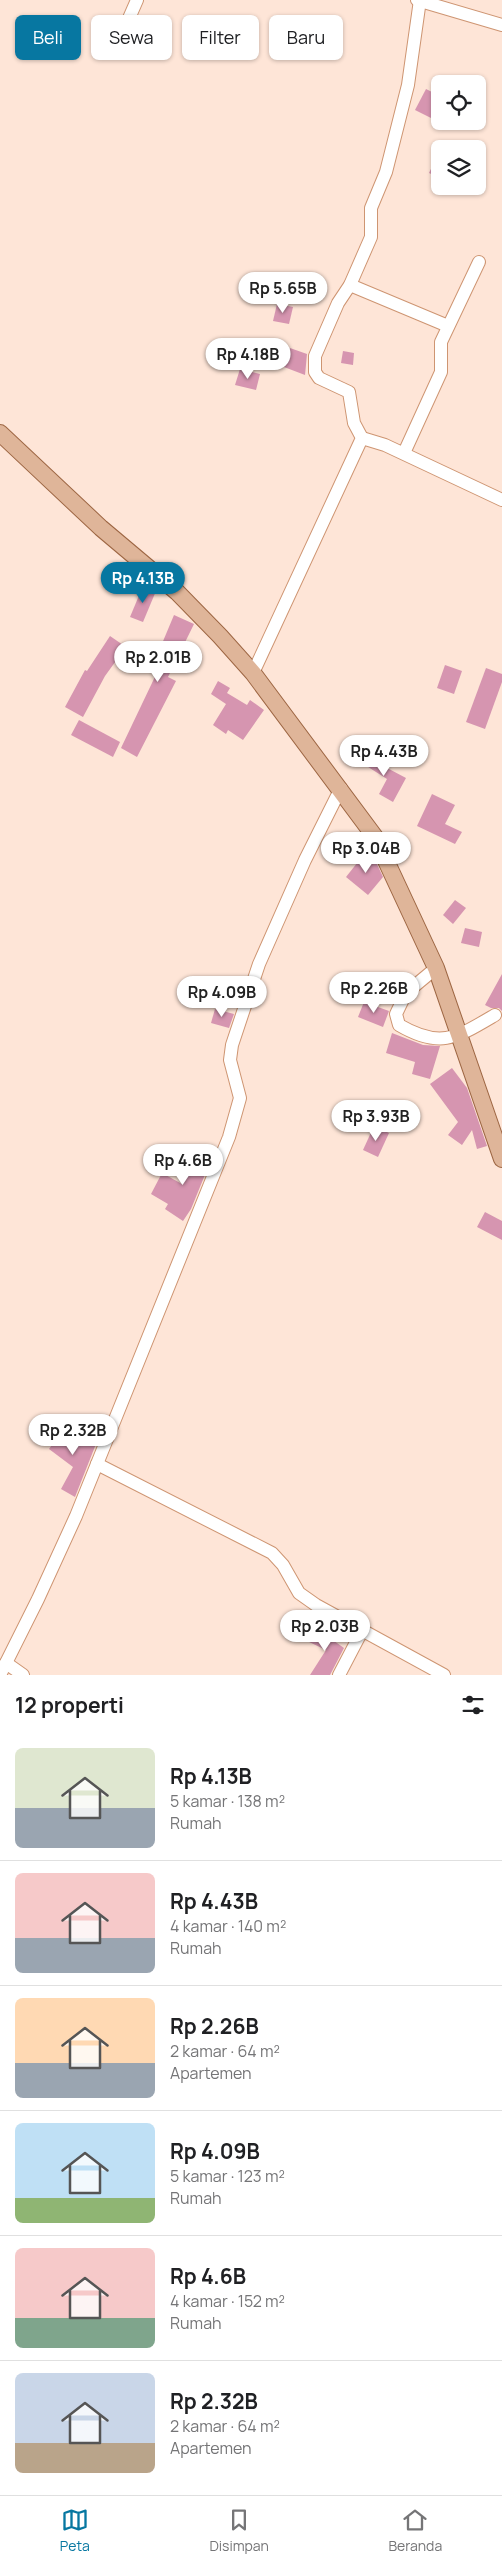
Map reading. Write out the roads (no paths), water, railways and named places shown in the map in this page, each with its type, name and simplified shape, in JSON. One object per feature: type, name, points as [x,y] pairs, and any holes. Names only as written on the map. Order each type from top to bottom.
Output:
[{"type":"main road","points":[[0,433],[102,528],[177,592],[253,673],[341,788],[375,837],[388,859],[436,968],[502,1159]]},
{"type":"street","points":[[130,15],[137,0]]},
{"type":"street","points":[[502,25],[419,0],[408,85],[386,172],[371,208],[371,236],[350,285],[330,319],[314,364],[315,372],[320,378],[349,392],[354,423],[362,438],[385,445],[502,500]]},
{"type":"street","points":[[404,454],[441,372],[441,342],[479,262]]},
{"type":"street","points":[[350,285],[448,326]]},
{"type":"street","points":[[253,673],[362,438]]},
{"type":"street","points":[[0,1675],[38,1600],[98,1464],[229,1137],[240,1098],[230,1060],[232,1045],[259,964],[305,860],[341,788]]},
{"type":"street","points":[[436,968],[406,993],[399,1005],[396,1019],[399,1025],[424,1038],[439,1040],[460,1034],[495,1015]]},
{"type":"street","points":[[98,1464],[272,1553],[284,1565],[299,1593],[362,1631],[444,1675]]},
{"type":"street","points":[[340,1675],[362,1631]]},
{"type":"street","points":[[6,1663],[23,1675]]}]
